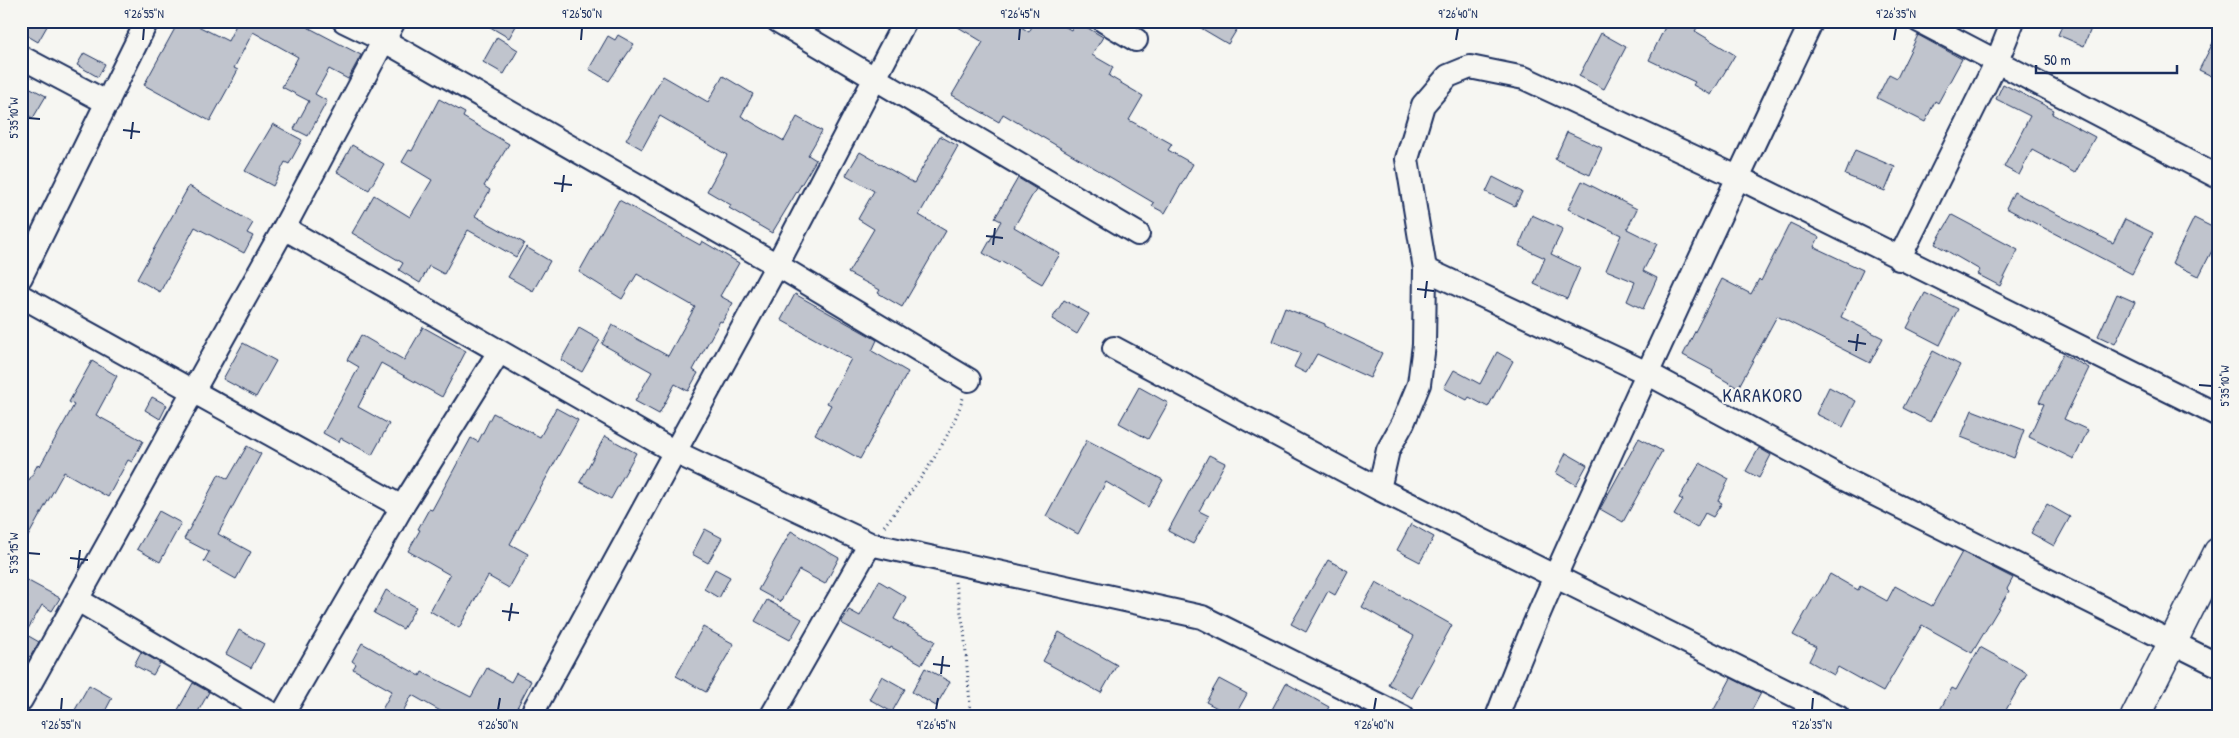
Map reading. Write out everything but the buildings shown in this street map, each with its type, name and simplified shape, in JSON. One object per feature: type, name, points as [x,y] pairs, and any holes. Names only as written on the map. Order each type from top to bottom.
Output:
[{"type":"street","points":[[21,277],[147,21]]},
{"type":"street","points":[[344,21],[388,31],[969,380]]},
{"type":"street","points":[[778,21],[1138,234]]},
{"type":"street","points":[[530,717],[777,265],[905,21]]},
{"type":"street","points":[[1104,21],[1136,40]]},
{"type":"street","points":[[1497,717],[1555,576],[1737,177],[1812,21]]},
{"type":"street","points":[[1920,21],[2218,177]]},
{"type":"street","points":[[1899,258],[1997,61],[2013,21]]},
{"type":"street","points":[[21,700],[284,228],[388,31]]},
{"type":"street","points":[[21,57],[108,103]]},
{"type":"street","points":[[1379,489],[1388,450],[1403,423],[1419,384],[1424,345],[1426,269],[1408,159],[1423,105],[1448,76],[1470,67],[1524,78],[1737,177],[2218,415]]},
{"type":"street","points":[[284,228],[676,452],[870,544],[1202,617],[1398,716]]},
{"type":"street","points":[[1426,269],[1647,373],[1846,480],[2218,665]]},
{"type":"street","points":[[21,296],[194,390],[402,507]]},
{"type":"street","points":[[1114,348],[1379,489],[1838,717]]},
{"type":"street","points":[[281,717],[402,507],[499,352]]},
{"type":"street","points":[[771,717],[870,544]]},
{"type":"street","points":[[2135,717],[2171,642],[2218,552]]},
{"type":"street","points":[[78,600],[277,717]]},
{"type":"path","points":[[870,544],[928,471],[958,413],[969,380]]},
{"type":"path","points":[[952,562],[964,629],[970,717]]},
{"type":"district","name":"KARAKORO","points":[[1763,396]]}]
